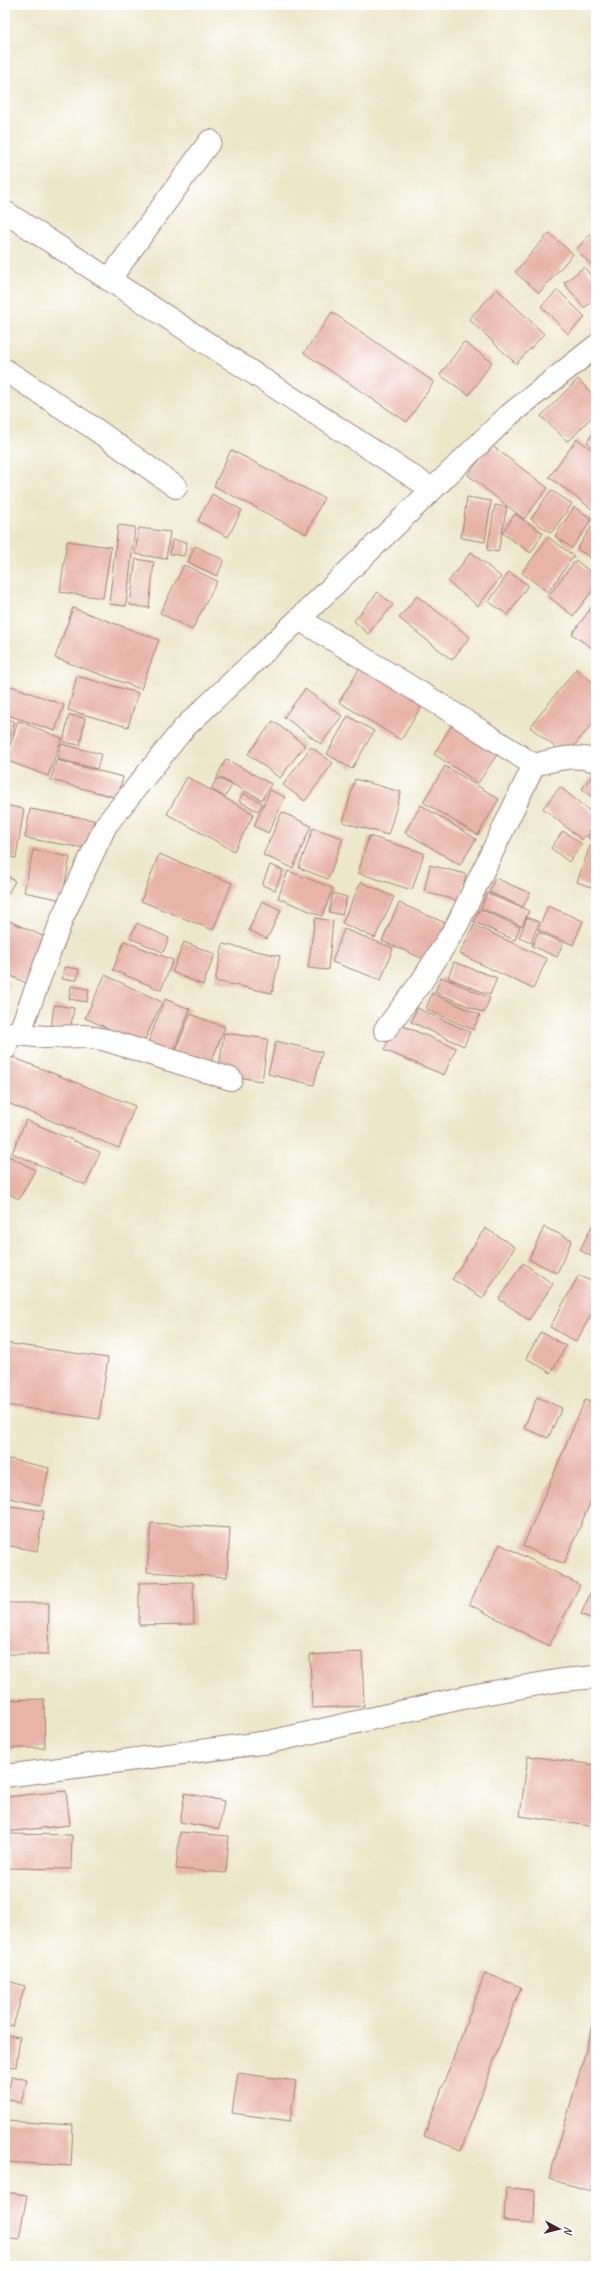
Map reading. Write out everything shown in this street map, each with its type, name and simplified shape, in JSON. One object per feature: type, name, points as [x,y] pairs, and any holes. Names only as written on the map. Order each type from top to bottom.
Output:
[{"type":"street","points":[[109,280],[210,141]]},
{"type":"street","points":[[5,212],[432,489]]},
{"type":"street","points":[[231,1079],[106,1040],[84,1036],[10,1037],[63,916],[106,825],[184,728],[299,619],[509,415],[596,346]]},
{"type":"street","points":[[5,370],[95,429],[176,487]]},
{"type":"street","points":[[299,619],[447,709],[534,765],[566,758],[587,758],[596,761]]},
{"type":"street","points":[[385,1030],[422,981],[457,925],[534,765]]},
{"type":"street","points":[[5,1776],[270,1742],[470,1696],[562,1680],[596,1677]]},
{"type":"building","points":[[549,233],[573,254],[539,293],[515,272]]},
{"type":"building","points":[[590,234],[596,240],[596,269],[576,250]]},
{"type":"building","points":[[584,267],[596,282],[596,298],[584,308],[564,283]]},
{"type":"building","points":[[497,289],[544,334],[516,364],[469,319]]},
{"type":"building","points":[[558,290],[585,317],[568,334],[541,306]]},
{"type":"building","points":[[332,312],[434,382],[407,422],[304,353]]},
{"type":"building","points":[[464,342],[492,362],[469,395],[440,375]]},
{"type":"building","points":[[578,379],[596,398],[596,412],[572,438],[567,441],[541,416]]},
{"type":"building","points":[[596,429],[596,449],[587,442]]},
{"type":"building","points":[[577,439],[596,452],[596,512],[549,477]]},
{"type":"building","points":[[491,445],[548,488],[524,519],[468,475]]},
{"type":"building","points":[[231,450],[324,498],[306,534],[214,486]]},
{"type":"building","points":[[551,490],[572,504],[551,533],[531,519]]},
{"type":"building","points":[[212,494],[242,510],[228,537],[198,521]]},
{"type":"building","points":[[467,497],[491,501],[485,542],[461,538]]},
{"type":"building","points":[[495,505],[507,507],[498,552],[487,550]]},
{"type":"building","points":[[574,507],[592,519],[572,548],[555,536]]},
{"type":"building","points":[[515,514],[543,533],[531,553],[502,533]]},
{"type":"building","points":[[594,523],[596,524],[596,561],[577,549]]},
{"type":"building","points":[[118,525],[135,527],[126,606],[109,604]]},
{"type":"building","points":[[139,528],[170,532],[166,559],[135,554]]},
{"type":"building","points":[[548,537],[574,556],[548,592],[522,573]]},
{"type":"building","points":[[172,540],[187,542],[184,556],[170,554]]},
{"type":"building","points":[[67,541],[111,547],[103,598],[60,592]]},
{"type":"building","points":[[195,546],[224,560],[217,576],[188,562]]},
{"type":"building","points":[[471,552],[501,577],[478,606],[448,582]]},
{"type":"building","points":[[136,559],[154,562],[149,608],[130,605]]},
{"type":"building","points":[[576,560],[596,577],[596,586],[573,616],[548,596]]},
{"type":"building","points":[[184,565],[217,581],[192,630],[160,613]]},
{"type":"building","points":[[509,572],[528,585],[508,615],[489,602]]},
{"type":"building","points":[[378,592],[393,605],[368,634],[354,621]]},
{"type":"building","points":[[417,596],[470,637],[452,660],[399,618]]},
{"type":"building","points":[[596,601],[596,651],[572,634]]},
{"type":"building","points":[[73,608],[159,640],[141,689],[55,658]]},
{"type":"building","points":[[363,663],[424,702],[401,740],[339,702]]},
{"type":"building","points":[[576,669],[596,685],[596,719],[566,756],[530,727]]},
{"type":"building","points":[[77,676],[138,693],[128,727],[68,710]]},
{"type":"building","points":[[11,686],[64,705],[55,731],[5,714],[5,703]]},
{"type":"building","points":[[305,689],[342,716],[321,744],[284,717]]},
{"type":"building","points":[[69,715],[85,718],[80,745],[63,742]]},
{"type":"building","points":[[348,716],[374,731],[352,769],[327,754]]},
{"type":"building","points":[[5,718],[15,722],[5,749]]},
{"type":"building","points":[[18,721],[62,738],[48,776],[5,760]]},
{"type":"building","points":[[273,721],[305,745],[280,778],[248,754]]},
{"type":"building","points":[[453,723],[498,753],[478,783],[434,754]]},
{"type":"building","points":[[61,744],[101,754],[97,769],[58,759]]},
{"type":"building","points":[[311,747],[333,763],[305,801],[283,785]]},
{"type":"building","points":[[226,759],[271,784],[262,800],[217,776]]},
{"type":"building","points":[[56,760],[123,777],[118,798],[51,780]]},
{"type":"building","points":[[445,766],[499,799],[478,835],[423,802]]},
{"type":"building","points":[[596,770],[596,800],[582,789]]},
{"type":"building","points":[[187,777],[254,814],[234,851],[167,814]]},
{"type":"building","points":[[217,778],[232,785],[225,797],[211,789]]},
{"type":"building","points":[[355,779],[401,792],[388,835],[343,822]]},
{"type":"building","points":[[560,787],[596,816],[596,822],[582,840],[543,808]]},
{"type":"building","points":[[270,790],[285,797],[268,833],[254,826]]},
{"type":"building","points":[[243,793],[262,803],[258,811],[239,801]]},
{"type":"building","points":[[5,805],[24,809],[16,858],[5,856]]},
{"type":"building","points":[[421,805],[476,839],[460,865],[405,832]]},
{"type":"building","points":[[30,809],[94,820],[90,849],[25,838]]},
{"type":"building","points":[[282,812],[311,826],[293,868],[263,855]]},
{"type":"building","points":[[596,825],[596,844],[587,837]]},
{"type":"building","points":[[313,828],[343,838],[328,879],[299,868]]},
{"type":"building","points":[[563,831],[582,844],[569,862],[551,848]]},
{"type":"building","points":[[369,836],[424,853],[412,890],[358,873]]},
{"type":"building","points":[[590,846],[596,848],[596,889],[577,882]]},
{"type":"building","points":[[33,850],[70,857],[62,900],[24,892]]},
{"type":"building","points":[[159,854],[232,883],[213,930],[141,901]]},
{"type":"building","points":[[270,865],[283,870],[275,890],[262,885]]},
{"type":"building","points":[[430,865],[466,874],[460,901],[424,892]]},
{"type":"building","points":[[288,871],[333,888],[322,916],[278,898]]},
{"type":"building","points":[[5,875],[15,881],[5,899]]},
{"type":"building","points":[[495,878],[530,893],[523,907],[489,892]]},
{"type":"building","points":[[361,882],[394,897],[375,938],[342,923]]},
{"type":"building","points":[[333,893],[347,897],[342,915],[329,912]]},
{"type":"building","points":[[487,893],[529,911],[522,926],[481,908]]},
{"type":"building","points":[[262,901],[281,910],[267,939],[249,930]]},
{"type":"building","points":[[399,903],[448,924],[431,962],[382,941]]},
{"type":"building","points":[[548,906],[583,921],[573,945],[538,930]]},
{"type":"building","points":[[480,909],[520,927],[515,940],[474,922]]},
{"type":"building","points":[[527,917],[539,922],[531,943],[519,938]]},
{"type":"building","points":[[315,918],[333,921],[328,970],[308,968]]},
{"type":"building","points":[[5,919],[47,938],[26,983],[5,973]]},
{"type":"building","points":[[137,923],[169,938],[163,952],[130,938]]},
{"type":"building","points":[[474,925],[547,959],[533,989],[460,954]]},
{"type":"building","points":[[344,929],[393,948],[381,980],[332,962]]},
{"type":"building","points":[[538,932],[563,943],[557,957],[532,946]]},
{"type":"building","points":[[124,941],[173,960],[161,990],[113,970]]},
{"type":"building","points":[[184,942],[215,954],[203,985],[172,972]]},
{"type":"building","points":[[223,944],[280,956],[272,993],[215,981]]},
{"type":"building","points":[[454,962],[497,978],[490,995],[448,978]]},
{"type":"building","points":[[64,967],[79,969],[77,980],[62,979]]},
{"type":"building","points":[[105,975],[162,1002],[143,1044],[85,1018]]},
{"type":"building","points":[[441,977],[490,998],[484,1013],[435,992]]},
{"type":"building","points":[[5,982],[9,984],[5,993]]},
{"type":"building","points":[[71,986],[89,989],[87,1002],[69,999]]},
{"type":"building","points":[[432,993],[480,1015],[473,1030],[426,1009]]},
{"type":"building","points":[[165,999],[190,1009],[172,1055],[147,1045]]},
{"type":"building","points":[[54,1005],[74,1008],[70,1031],[51,1029]]},
{"type":"building","points":[[417,1008],[470,1032],[464,1046],[411,1022]]},
{"type":"building","points":[[190,1014],[225,1027],[208,1070],[173,1057]]},
{"type":"building","points":[[396,1023],[456,1048],[444,1075],[384,1050]]},
{"type":"building","points":[[224,1033],[268,1039],[262,1081],[218,1074]]},
{"type":"building","points":[[276,1041],[322,1052],[314,1085],[268,1074]]},
{"type":"building","points":[[7,1055],[135,1106],[119,1148],[5,1102]]},
{"type":"building","points":[[26,1120],[100,1152],[86,1185],[12,1153]]},
{"type":"building","points":[[5,1154],[35,1170],[19,1199],[5,1192]]},
{"type":"building","points":[[592,1226],[596,1228],[596,1259],[580,1250]]},
{"type":"building","points":[[544,1227],[572,1240],[557,1273],[529,1259]]},
{"type":"building","points":[[485,1228],[515,1247],[483,1298],[452,1279]]},
{"type":"building","points":[[523,1263],[553,1284],[529,1320],[499,1299]]},
{"type":"building","points":[[579,1275],[596,1284],[596,1306],[576,1342],[550,1327]]},
{"type":"building","points":[[541,1332],[566,1346],[551,1373],[526,1358]]},
{"type":"building","points":[[5,1343],[108,1358],[99,1419],[5,1405]]},
{"type":"building","points":[[596,1389],[596,1400],[592,1398]]},
{"type":"building","points":[[537,1397],[562,1408],[548,1438],[524,1428]]},
{"type":"building","points":[[585,1400],[596,1404],[596,1489],[564,1564],[523,1546]]},
{"type":"building","points":[[5,1458],[49,1468],[41,1505],[5,1497]]},
{"type":"building","points":[[5,1505],[44,1511],[37,1551],[5,1545]]},
{"type":"building","points":[[151,1523],[230,1528],[227,1577],[147,1572]]},
{"type":"building","points":[[500,1544],[580,1585],[549,1646],[469,1604]]},
{"type":"building","points":[[596,1581],[596,1621],[581,1614]]},
{"type":"building","points":[[193,1582],[194,1624],[139,1625],[139,1583]]},
{"type":"building","points":[[5,1603],[49,1603],[48,1654],[5,1654]]},
{"type":"building","points":[[362,1652],[364,1706],[312,1708],[310,1655]]},
{"type":"building","points":[[44,1699],[45,1748],[5,1748],[5,1700]]},
{"type":"building","points":[[528,1756],[596,1765],[596,1827],[520,1816]]},
{"type":"building","points":[[66,1791],[70,1825],[5,1832],[5,1797]]},
{"type":"building","points":[[185,1793],[224,1801],[219,1829],[180,1822]]},
{"type":"building","points":[[180,1832],[229,1836],[226,1873],[176,1869]]},
{"type":"building","points":[[8,1834],[72,1835],[71,1869],[7,1868]]},
{"type":"building","points":[[485,1973],[521,1987],[461,2150],[424,2136]]},
{"type":"building","points":[[5,1980],[25,1986],[13,2026],[5,2024]]},
{"type":"building","points":[[596,2015],[596,2173],[591,2191],[549,2179]]},
{"type":"building","points":[[5,2035],[20,2037],[16,2067],[5,2066]]},
{"type":"building","points":[[238,2073],[296,2081],[290,2121],[232,2113]]},
{"type":"building","points":[[12,2076],[27,2080],[21,2103],[6,2099]]},
{"type":"building","points":[[5,2121],[73,2125],[71,2166],[5,2162]]},
{"type":"building","points":[[506,2188],[535,2190],[534,2223],[504,2221]]},
{"type":"building","points":[[5,2192],[27,2195],[19,2239],[5,2237]]}]
